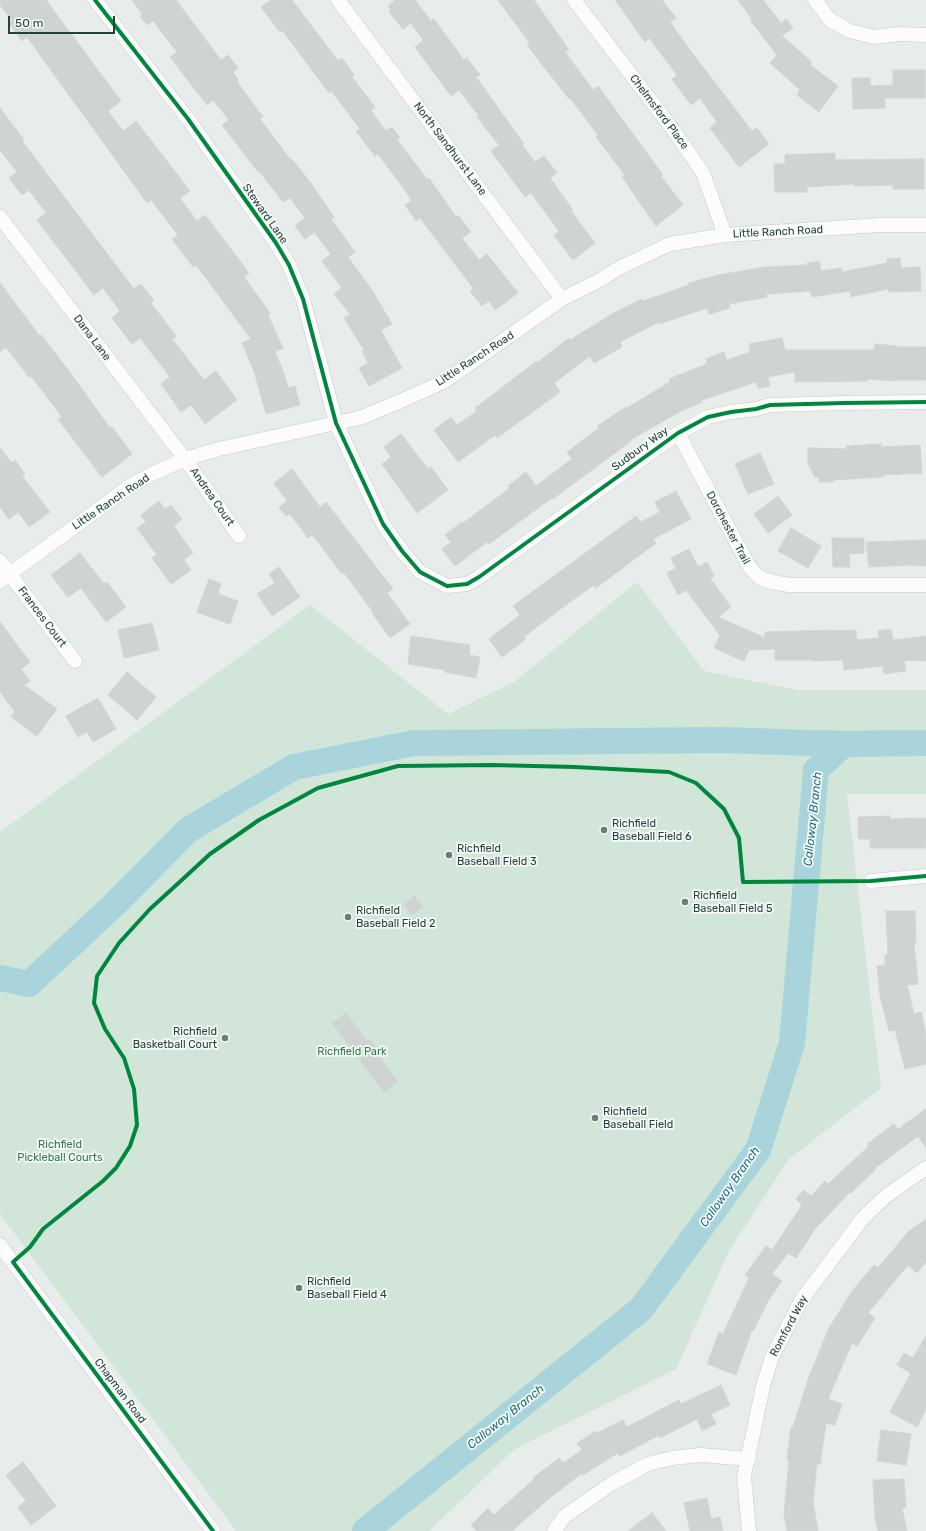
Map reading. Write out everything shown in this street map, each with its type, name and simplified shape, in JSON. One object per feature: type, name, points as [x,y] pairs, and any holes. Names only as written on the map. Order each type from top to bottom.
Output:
[{"type":"street","name":"Steward Lane","points":[[95,0],[188,119],[276,243],[289,264],[303,298],[336,423],[383,524],[402,551],[420,572]]},
{"type":"street","name":"North Sandhurst Lane","points":[[338,0],[562,299]]},
{"type":"street","name":"Chelmsford Place","points":[[574,0],[671,128],[703,174],[725,235]]},
{"type":"street","points":[[815,0],[830,20],[850,32],[874,37],[899,34],[926,35]]},
{"type":"street","name":"Dana Lane","points":[[0,217],[185,459]]},
{"type":"street","name":"Little Ranch Road","points":[[5,578],[130,486],[154,473],[185,459],[219,449],[363,417],[445,381],[562,299],[598,281],[621,267],[670,244],[725,235],[880,225],[926,225]]},
{"type":"street","name":"Sudbury Way","points":[[420,572],[447,586],[467,584],[678,433],[708,417],[756,409],[770,405],[844,402],[926,402]]},
{"type":"street","name":"Dorchester Trail","points":[[678,433],[750,568],[760,578],[789,585],[926,585]]},
{"type":"street","name":"Andrea Court","points":[[185,459],[239,536]]},
{"type":"street","name":"Frances Court","points":[[0,561],[5,578],[74,661]]},
{"type":"street","points":[[871,881],[926,876]]},
{"type":"street","name":"Romford Way","points":[[749,1531],[744,1476],[749,1459],[763,1386],[772,1357],[802,1299],[863,1218],[886,1196],[926,1168]]},
{"type":"street","name":"Chapman Road","points":[[1,1247],[213,1531]]},
{"type":"street","points":[[554,1531],[565,1516],[611,1484],[648,1464],[672,1458],[702,1455],[749,1459]]},
{"type":"green space","name":"Richfield Park","points":[[637,582],[704,671],[797,690],[926,690],[926,794],[847,794],[881,1088],[789,1159],[729,1251],[676,1369],[515,1449],[429,1531],[236,1531],[0,1214],[0,832],[310,605],[448,714],[514,682]]},
{"type":"building","points":[[0,0],[46,0],[121,101],[108,111],[123,131],[136,121],[190,191],[180,198],[197,221],[205,215],[249,273],[244,277],[270,313],[268,315],[283,348],[275,352],[288,388],[295,386],[300,405],[266,414],[254,371],[242,343],[251,339],[196,265],[193,267],[172,239],[178,235],[151,200],[147,203],[27,37],[22,41],[9,23],[12,21],[0,5]]},
{"type":"building","points":[[132,0],[176,0],[221,60],[228,55],[238,68],[233,72],[239,81],[237,82],[263,117],[260,119],[291,160],[292,159],[310,182],[334,217],[331,219],[355,252],[348,257],[372,290],[392,324],[381,330],[402,368],[369,386],[359,368],[368,363],[362,351],[364,350],[344,318],[350,314],[334,294],[342,288],[322,261],[331,254],[314,232],[305,239],[295,226],[305,218],[290,198],[283,202],[259,171],[258,172],[222,125],[229,120],[213,100],[207,105],[170,57],[177,52],[153,21],[147,25],[140,16],[142,14]]},
{"type":"building","points":[[271,0],[292,0],[338,61],[342,58],[354,75],[352,77],[375,107],[371,111],[386,131],[392,127],[400,138],[397,140],[427,179],[429,178],[456,217],[458,215],[471,232],[462,238],[479,260],[487,254],[518,293],[495,310],[489,301],[482,306],[470,291],[473,288],[420,218],[416,221],[405,205],[411,201],[407,193],[378,154],[375,156],[356,131],[360,129],[332,92],[329,93],[282,30],[280,32],[261,7]]},
{"type":"building","points":[[395,0],[415,0],[431,21],[434,19],[464,60],[467,58],[480,75],[476,77],[524,144],[522,145],[535,162],[544,156],[557,173],[550,178],[573,210],[571,211],[595,243],[573,260],[554,235],[559,231],[531,193],[525,197],[491,151],[499,145],[477,117],[479,116],[459,90],[451,96],[415,47],[423,40],[411,23],[403,29],[389,12],[391,10],[388,6]]},
{"type":"building","points":[[498,0],[534,0],[569,50],[565,52],[593,90],[598,86],[683,205],[656,226],[622,177],[625,175],[596,137],[598,135],[527,45],[530,43]]},
{"type":"building","points":[[615,0],[662,0],[676,18],[670,22],[693,54],[752,131],[757,128],[769,144],[739,167],[710,128],[717,122],[700,98],[691,105],[672,79],[677,75],[649,38],[645,42]]},
{"type":"building","points":[[738,0],[763,0],[781,23],[786,19],[793,28],[782,36],[812,62],[810,65],[838,86],[819,112],[797,95],[800,90],[770,63],[777,55],[750,20],[752,19]]},
{"type":"building","points":[[893,70],[925,70],[925,98],[885,98],[885,108],[853,109],[852,78],[870,78],[870,86],[893,85]]},
{"type":"building","points":[[0,108],[24,140],[22,141],[134,289],[141,284],[154,301],[151,303],[176,336],[172,339],[204,380],[216,371],[237,400],[205,424],[191,405],[181,412],[161,384],[170,377],[140,338],[132,344],[112,318],[120,311],[103,288],[94,295],[37,220],[46,213],[29,190],[22,195],[9,178],[17,172],[0,150]]},
{"type":"building","points":[[835,153],[835,160],[924,159],[924,189],[893,189],[893,185],[854,186],[854,184],[807,187],[807,192],[775,192],[774,164],[785,164],[785,155]]},
{"type":"building","points":[[900,258],[901,268],[920,267],[921,291],[889,292],[888,289],[851,297],[850,291],[812,297],[811,291],[766,294],[767,297],[729,304],[730,308],[709,314],[707,308],[659,324],[659,322],[620,342],[622,347],[594,363],[590,356],[554,383],[560,392],[497,438],[495,435],[458,462],[434,430],[451,417],[457,425],[477,411],[475,408],[569,338],[570,340],[612,314],[642,299],[643,301],[689,285],[689,283],[718,275],[766,267],[807,265],[807,263],[819,261],[821,271],[841,268],[842,272],[887,263],[887,259]]},
{"type":"building","points":[[0,283],[39,335],[41,335],[69,371],[110,428],[112,427],[132,454],[102,477],[58,419],[62,417],[31,376],[29,377],[6,347],[0,352]]},
{"type":"building","points":[[782,338],[785,350],[874,350],[875,344],[897,347],[926,347],[926,380],[895,381],[867,379],[867,381],[795,382],[795,372],[768,377],[770,386],[758,388],[756,382],[702,400],[702,402],[683,410],[630,440],[631,441],[553,499],[552,498],[489,544],[487,542],[455,566],[442,549],[451,542],[445,535],[510,488],[508,486],[526,472],[536,486],[572,459],[567,452],[599,428],[597,426],[626,407],[627,408],[670,382],[669,379],[707,364],[706,359],[724,352],[727,360],[750,352],[749,344]]},
{"type":"building","points":[[401,434],[428,469],[431,467],[448,490],[417,513],[382,464],[391,457],[384,447]]},
{"type":"building","points":[[881,444],[881,447],[920,445],[922,473],[883,475],[883,477],[819,482],[819,477],[815,477],[808,464],[808,448],[847,449],[846,446]]},
{"type":"building","points":[[0,448],[12,463],[15,460],[25,474],[22,476],[50,512],[29,527],[18,512],[9,519],[0,507]]},
{"type":"building","points":[[760,453],[774,484],[748,494],[735,464]]},
{"type":"building","points":[[292,469],[320,507],[326,502],[393,589],[387,593],[410,624],[390,638],[344,573],[342,574],[319,543],[312,535],[308,538],[290,514],[286,516],[279,507],[287,501],[274,483]]},
{"type":"building","points":[[676,491],[691,519],[653,539],[656,543],[596,588],[594,585],[563,607],[524,637],[526,639],[502,657],[489,639],[520,615],[513,606],[636,516],[641,522],[660,512],[655,502]]},
{"type":"building","points":[[778,496],[792,515],[768,533],[754,514]]},
{"type":"building","points":[[159,501],[165,509],[171,505],[182,519],[174,526],[193,553],[184,560],[191,570],[171,584],[152,558],[157,555],[137,528],[146,522],[141,515]]},
{"type":"building","points":[[791,528],[821,546],[808,568],[778,551]]},
{"type":"building","points":[[832,538],[864,538],[864,553],[849,554],[850,567],[833,567]]},
{"type":"building","points":[[926,540],[926,566],[910,565],[869,567],[866,542]]},
{"type":"building","points":[[689,549],[698,567],[707,562],[714,576],[710,578],[731,607],[718,617],[765,638],[765,632],[856,630],[857,640],[879,638],[878,631],[891,629],[893,640],[926,636],[926,661],[904,660],[906,671],[884,674],[883,666],[844,670],[843,660],[775,660],[775,649],[749,650],[744,661],[714,648],[720,635],[686,590],[678,595],[667,573],[676,568],[671,558]]},
{"type":"building","points":[[80,553],[104,584],[107,582],[126,607],[106,622],[81,588],[68,597],[51,575]]},
{"type":"building","points":[[279,567],[300,597],[272,616],[257,594],[275,583],[269,574]]},
{"type":"building","points":[[209,579],[221,583],[218,594],[238,601],[230,624],[197,612]]},
{"type":"building","points":[[0,622],[30,662],[21,669],[30,681],[24,685],[57,709],[37,736],[11,717],[15,712],[0,692]]},
{"type":"building","points":[[152,623],[159,650],[124,658],[118,630]]},
{"type":"building","points":[[411,636],[470,645],[469,655],[480,657],[476,678],[445,672],[445,670],[408,664]]},
{"type":"building","points":[[127,672],[156,697],[137,720],[108,695]]},
{"type":"building","points":[[98,698],[116,729],[93,742],[87,732],[78,737],[66,716]]},
{"type":"building","points":[[890,816],[890,819],[926,818],[926,848],[870,848],[870,839],[858,839],[858,817]]},
{"type":"building","points":[[415,896],[423,907],[412,915],[404,904]]},
{"type":"building","points":[[886,911],[915,911],[916,943],[914,943],[918,984],[907,985],[914,1014],[921,1012],[926,1034],[926,1064],[905,1069],[895,1030],[889,1031],[880,996],[877,966],[885,965],[885,955],[888,955]]},
{"type":"building","points":[[346,1013],[367,1041],[370,1039],[380,1053],[378,1055],[398,1082],[384,1092],[332,1023]]},
{"type":"building","points":[[926,1109],[926,1148],[918,1136],[875,1168],[876,1169],[851,1193],[850,1192],[815,1229],[796,1258],[788,1253],[772,1274],[782,1281],[768,1301],[753,1331],[752,1330],[736,1375],[707,1364],[719,1332],[723,1334],[749,1278],[745,1275],[766,1246],[772,1250],[802,1205],[796,1199],[804,1190],[811,1196],[825,1181],[828,1184],[869,1146],[867,1144],[894,1124],[898,1129]]},
{"type":"building","points":[[926,1219],[926,1262],[917,1273],[908,1265],[868,1313],[875,1318],[857,1346],[852,1343],[828,1399],[842,1404],[835,1425],[826,1423],[820,1464],[817,1464],[813,1502],[818,1531],[787,1531],[784,1514],[789,1460],[787,1459],[791,1427],[793,1427],[809,1377],[829,1328],[853,1290],[874,1265],[878,1268],[908,1232]]},
{"type":"building","points":[[926,1336],[926,1409],[917,1427],[890,1412],[911,1373],[897,1365],[904,1353],[913,1358]]},
{"type":"building","points":[[721,1385],[730,1405],[711,1414],[716,1424],[702,1431],[697,1419],[660,1438],[659,1435],[620,1456],[618,1453],[583,1475],[581,1474],[547,1500],[512,1531],[477,1531],[471,1525],[488,1508],[494,1515],[534,1479],[533,1478],[559,1458],[563,1463],[582,1450],[577,1443],[596,1431],[597,1433],[623,1420],[627,1427],[679,1400],[681,1404]]},
{"type":"building","points":[[881,1430],[911,1434],[906,1465],[877,1461]]},
{"type":"building","points":[[23,1462],[56,1506],[31,1525],[18,1507],[26,1501],[6,1475]]},
{"type":"building","points":[[904,1479],[906,1508],[902,1508],[907,1531],[878,1531],[875,1518],[873,1480]]},
{"type":"building","points":[[707,1498],[711,1519],[720,1517],[723,1531],[690,1531],[684,1503]]},
{"type":"building","points":[[652,1513],[666,1531],[628,1531]]},
{"type":"waterway","points":[[0,978],[29,984],[118,901],[188,830],[294,767],[414,743],[721,740],[844,744],[926,743]]},
{"type":"waterway","name":"Calloway Branch","points":[[365,1531],[641,1309],[758,1150],[792,1043],[816,770],[844,744]]},
{"type":"cycle path","points":[[95,0],[188,119],[276,243],[289,265],[303,299],[336,423],[383,524],[402,551],[420,572],[447,586],[467,584],[479,577],[678,433],[708,417],[756,409],[770,405],[926,402]]},
{"type":"cycle path","points":[[213,1531],[13,1262],[30,1247],[43,1229],[103,1181],[116,1168],[130,1146],[137,1125],[134,1089],[124,1058],[105,1029],[94,1003],[97,976],[119,943],[150,909],[210,854],[259,820],[318,788],[398,766],[492,765],[575,767],[669,772],[696,783],[724,809],[739,838],[743,882],[871,881],[926,876]]},
{"type":"place","name":"Richfield Baseball Field 6","points":[[604,830]]},
{"type":"place","name":"Richfield Baseball Field 3","points":[[449,855]]},
{"type":"place","name":"Richfield Baseball Field 5","points":[[685,902]]},
{"type":"place","name":"Richfield Baseball Field 2","points":[[348,917]]},
{"type":"place","name":"Richfield Basketball Court","points":[[225,1038]]},
{"type":"place","name":"Richfield Baseball Field","points":[[595,1118]]},
{"type":"place","name":"Richfield Baseball Field 4","points":[[299,1288]]},
{"type":"park label","name":"Richfield Pickleball Courts","points":[[60,1151]]}]
